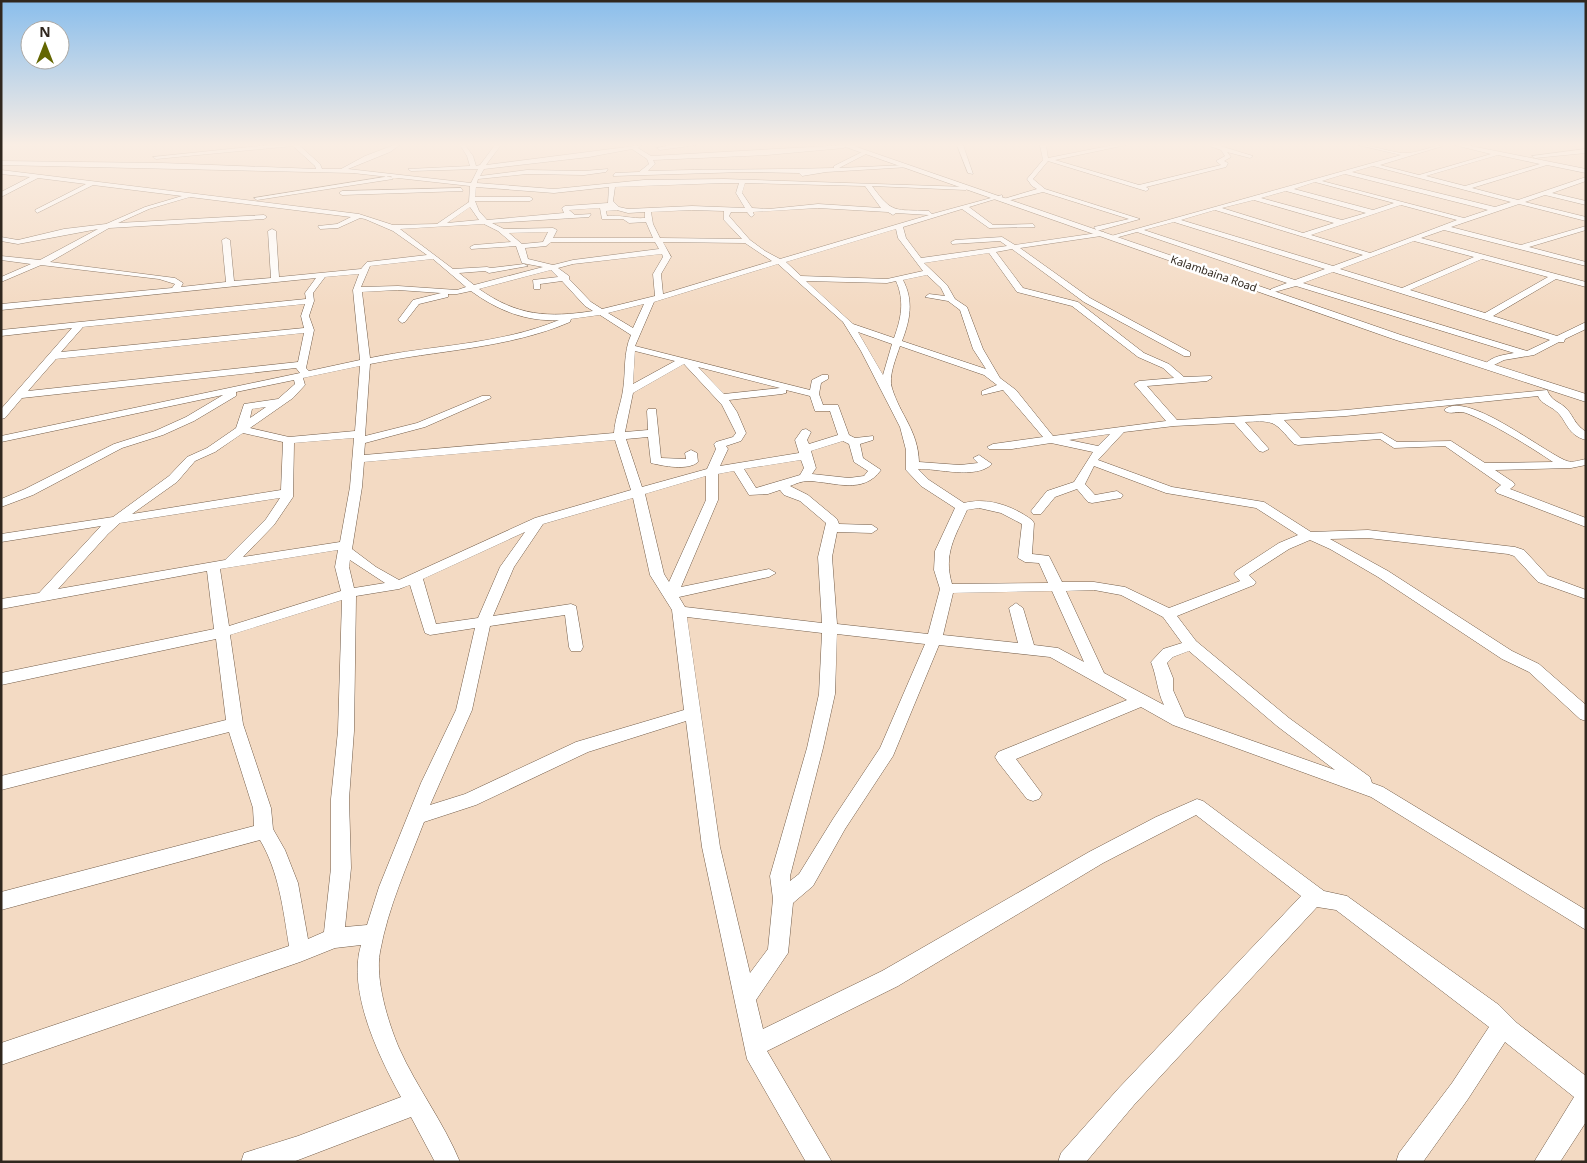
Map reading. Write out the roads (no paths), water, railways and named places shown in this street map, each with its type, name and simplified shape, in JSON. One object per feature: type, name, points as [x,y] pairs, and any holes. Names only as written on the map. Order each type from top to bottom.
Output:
[{"type":"main road","name":"Kalambaina Road","points":[[1005,199],[1510,374],[1586,396]]},
{"type":"main road","points":[[1099,232],[1586,396]]},
{"type":"street","points":[[37,211],[60,199]]},
{"type":"street","points":[[1,280],[40,263],[119,220],[147,208],[179,199]]},
{"type":"street","points":[[228,199],[359,216],[394,227],[473,288],[502,307],[520,313],[575,316],[599,313],[654,298],[942,213],[996,199]]},
{"type":"street","points":[[241,201],[252,199]]},
{"type":"street","points":[[410,219],[434,225],[471,201],[522,199]]},
{"type":"street","points":[[612,199],[615,207]]},
{"type":"street","points":[[744,199],[753,219]]},
{"type":"street","points":[[811,199],[818,206]]},
{"type":"street","points":[[878,199],[883,206],[900,219],[902,238],[919,261],[944,287],[951,299],[964,309],[978,350],[1002,384]]},
{"type":"street","points":[[919,261],[1099,232],[1137,219],[1073,199]]},
{"type":"street","points":[[1115,236],[1250,199]]},
{"type":"street","points":[[1259,199],[1340,222]]},
{"type":"street","points":[[1325,199],[1371,212]]},
{"type":"street","points":[[1388,199],[1464,220]]},
{"type":"street","points":[[1454,199],[1494,209]]},
{"type":"street","points":[[1513,199],[1586,219]]},
{"type":"street","points":[[1274,291],[1494,209],[1525,199]]},
{"type":"street","points":[[1570,199],[1586,203]]},
{"type":"street","points":[[471,201],[484,221],[502,231],[520,245],[525,261],[553,266],[599,313],[636,334]]},
{"type":"street","points":[[1303,235],[1402,203]]},
{"type":"street","points":[[394,227],[569,215],[565,208],[615,207],[622,210],[648,211],[775,210],[818,206],[942,213]]},
{"type":"street","points":[[615,207],[602,210],[604,218],[625,217],[629,221],[648,220]]},
{"type":"street","points":[[963,207],[973,212],[991,227],[1033,226]]},
{"type":"street","points":[[406,235],[432,230],[434,225],[449,209]]},
{"type":"street","points":[[728,209],[727,220],[746,236],[747,241],[762,253],[780,261],[850,326],[866,351],[882,384],[886,386],[898,408],[913,448],[912,470],[925,483],[962,507]]},
{"type":"street","points":[[1217,209],[1370,255]]},
{"type":"street","points":[[648,211],[648,220],[656,241],[666,257],[658,274],[654,298],[630,347],[628,391],[621,416],[620,437],[638,492],[657,575],[675,602],[692,614],[830,627],[1053,652],[1097,674],[1179,721],[1377,792]]},
{"type":"street","points":[[564,215],[575,217],[589,215]]},
{"type":"street","points":[[320,227],[338,226],[359,216]]},
{"type":"street","points":[[1,239],[18,242],[108,226],[264,217]]},
{"type":"street","points":[[56,234],[66,230],[119,220]]},
{"type":"street","points":[[1175,220],[1560,340]]},
{"type":"street","points":[[1446,228],[1586,264]]},
{"type":"street","points":[[1522,247],[1586,228]]},
{"type":"street","points":[[474,247],[546,244],[553,230],[502,231]]},
{"type":"street","points":[[689,241],[691,230]]},
{"type":"street","points":[[1137,230],[1296,283],[1527,354]]},
{"type":"street","points":[[272,232],[275,279]]},
{"type":"street","points":[[1521,234],[1516,241],[1522,247]]},
{"type":"street","points":[[548,240],[600,238],[656,241],[747,241]]},
{"type":"street","points":[[955,242],[1002,239],[1087,300],[1187,354]]},
{"type":"street","points":[[1415,239],[1586,285]]},
{"type":"street","points":[[226,240],[230,284]]},
{"type":"street","points":[[991,250],[1020,290],[1075,304],[1141,355],[1166,366],[1182,380]]},
{"type":"street","points":[[402,320],[416,302],[553,266],[664,251]]},
{"type":"street","points":[[573,262],[571,259],[576,253]]},
{"type":"street","points":[[334,938],[342,868],[340,799],[346,731],[349,593],[342,568],[356,487],[358,438],[365,362],[364,337],[357,290],[367,264],[434,257]]},
{"type":"street","points":[[1402,291],[1481,257]]},
{"type":"street","points":[[1,258],[167,278],[179,283],[175,289]]},
{"type":"street","points":[[452,271],[519,268],[535,263]]},
{"type":"street","points":[[1,307],[364,271]]},
{"type":"street","points":[[800,278],[899,279],[929,272]]},
{"type":"street","points":[[43,597],[103,531],[173,479],[190,459],[211,450],[282,401],[300,385],[304,376],[301,369],[309,330],[305,316],[310,301],[310,293],[323,275]]},
{"type":"street","points":[[1485,317],[1554,277]]},
{"type":"street","points":[[537,286],[536,282],[566,278]]},
{"type":"street","points":[[886,386],[891,357],[898,342],[907,305],[907,297],[899,279]]},
{"type":"street","points":[[357,290],[398,288],[458,292]]},
{"type":"street","points":[[929,297],[951,299]]},
{"type":"street","points":[[1,333],[310,301]]},
{"type":"street","points":[[1,439],[237,391],[365,362],[431,349],[511,338],[543,330],[575,316]]},
{"type":"street","points":[[1,416],[80,324]]},
{"type":"street","points":[[1490,364],[1501,358],[1527,354],[1560,340],[1586,325]]},
{"type":"street","points":[[850,326],[987,373],[1002,384],[1030,412],[1038,426],[1050,439],[1100,450]]},
{"type":"street","points":[[53,356],[309,330]]},
{"type":"street","points":[[630,347],[814,394]]},
{"type":"street","points":[[628,391],[646,383],[685,360]]},
{"type":"street","points":[[685,360],[733,414],[741,433],[737,439],[720,444],[722,449],[712,471],[712,500],[675,602],[693,713],[711,847],[758,1059],[820,1162]]},
{"type":"street","points":[[19,395],[302,364]]},
{"type":"street","points":[[1510,374],[1531,390],[1543,392]]},
{"type":"street","points":[[1174,422],[1139,384],[1207,378]]},
{"type":"street","points":[[720,398],[798,390],[821,379],[814,394],[818,409],[834,407],[858,460],[875,470],[868,479],[849,482],[805,477],[753,492],[737,467]]},
{"type":"street","points":[[986,393],[1002,384]]},
{"type":"street","points":[[1,503],[29,492],[118,446],[160,433],[190,419],[237,391]]},
{"type":"street","points":[[993,447],[1012,446],[1174,422],[1386,409],[1543,392]]},
{"type":"street","points":[[1543,392],[1544,398],[1563,411],[1570,425],[1586,437]]},
{"type":"street","points":[[241,429],[289,440],[358,438],[421,424],[486,398]]},
{"type":"street","points":[[1487,398],[1488,407],[1498,425]]},
{"type":"street","points":[[1386,409],[1421,412],[1466,409],[1498,425],[1562,464],[1571,465]]},
{"type":"street","points":[[652,412],[655,461],[667,463],[692,462],[691,453]]},
{"type":"street","points":[[1262,417],[1279,421],[1298,442],[1382,436],[1394,445],[1447,443],[1510,485],[1501,490],[1586,523]]},
{"type":"street","points":[[1236,418],[1263,450]]},
{"type":"street","points":[[1079,484],[1082,473],[1091,461],[1121,429]]},
{"type":"street","points":[[805,477],[810,468],[801,440],[806,432]]},
{"type":"street","points":[[357,459],[652,433]]},
{"type":"street","points":[[1,679],[221,633],[349,593],[399,585],[539,521],[712,471],[805,453],[849,440],[869,438]]},
{"type":"street","points":[[230,563],[270,522],[287,498],[289,440]]},
{"type":"street","points":[[913,465],[963,468],[986,464],[979,458]]},
{"type":"street","points":[[1091,461],[1170,490],[1260,505],[1309,536],[1335,546],[1375,569],[1507,655],[1534,668],[1586,715]]},
{"type":"street","points":[[1483,467],[1571,465],[1586,462]]},
{"type":"street","points":[[1079,484],[1092,499],[1117,495]]},
{"type":"street","points":[[1037,511],[1051,494],[1079,484]]},
{"type":"street","points":[[745,996],[778,953],[783,899],[780,876],[819,733],[827,694],[830,627],[825,557],[833,522],[804,498],[788,492],[782,485]]},
{"type":"street","points":[[1,538],[287,493]]},
{"type":"street","points":[[783,899],[806,880],[839,824],[887,751],[934,640],[947,589],[941,570],[942,551],[962,507],[971,504],[988,505],[1015,513],[1028,523],[1025,558],[1044,559],[1097,674]]},
{"type":"street","points":[[448,1162],[389,1052],[369,987],[369,953],[389,887],[464,710],[484,622],[507,567],[539,521]]},
{"type":"street","points":[[832,528],[872,529]]},
{"type":"street","points":[[1168,614],[1249,582],[1240,574],[1278,550],[1309,536],[1368,534],[1510,550],[1519,553],[1543,579],[1586,595]]},
{"type":"street","points":[[1,604],[230,563],[345,548],[371,570],[399,585]]},
{"type":"street","points":[[213,566],[235,724],[262,808],[264,831],[276,850],[288,883],[300,952]]},
{"type":"street","points":[[675,602],[769,574]]},
{"type":"street","points":[[415,577],[430,630],[571,609],[576,647]]},
{"type":"street","points":[[947,589],[1094,586],[1124,591],[1168,614],[1191,645],[1282,722],[1377,792],[1586,921]]},
{"type":"street","points":[[1016,608],[1028,648]]},
{"type":"street","points":[[1179,721],[1165,690],[1165,678],[1159,662],[1168,653],[1191,645]]},
{"type":"street","points":[[1033,794],[1004,757],[1143,700]]},
{"type":"street","points":[[418,816],[470,800],[582,747],[693,713]]},
{"type":"street","points":[[1,783],[235,724]]},
{"type":"street","points":[[755,1045],[876,988],[1066,876],[1163,822],[1197,806],[1320,899],[1340,902],[1491,1013],[1503,1026],[1586,1091]]},
{"type":"street","points":[[1,901],[264,831]]},
{"type":"street","points":[[1070,1162],[1126,1097],[1315,895]]},
{"type":"street","points":[[1,1054],[300,952],[334,938],[374,934]]},
{"type":"street","points":[[1408,1162],[1460,1091],[1503,1026]]},
{"type":"street","points":[[1546,1162],[1586,1100]]},
{"type":"street","points":[[256,1161],[298,1148],[365,1121],[418,1103]]}]
